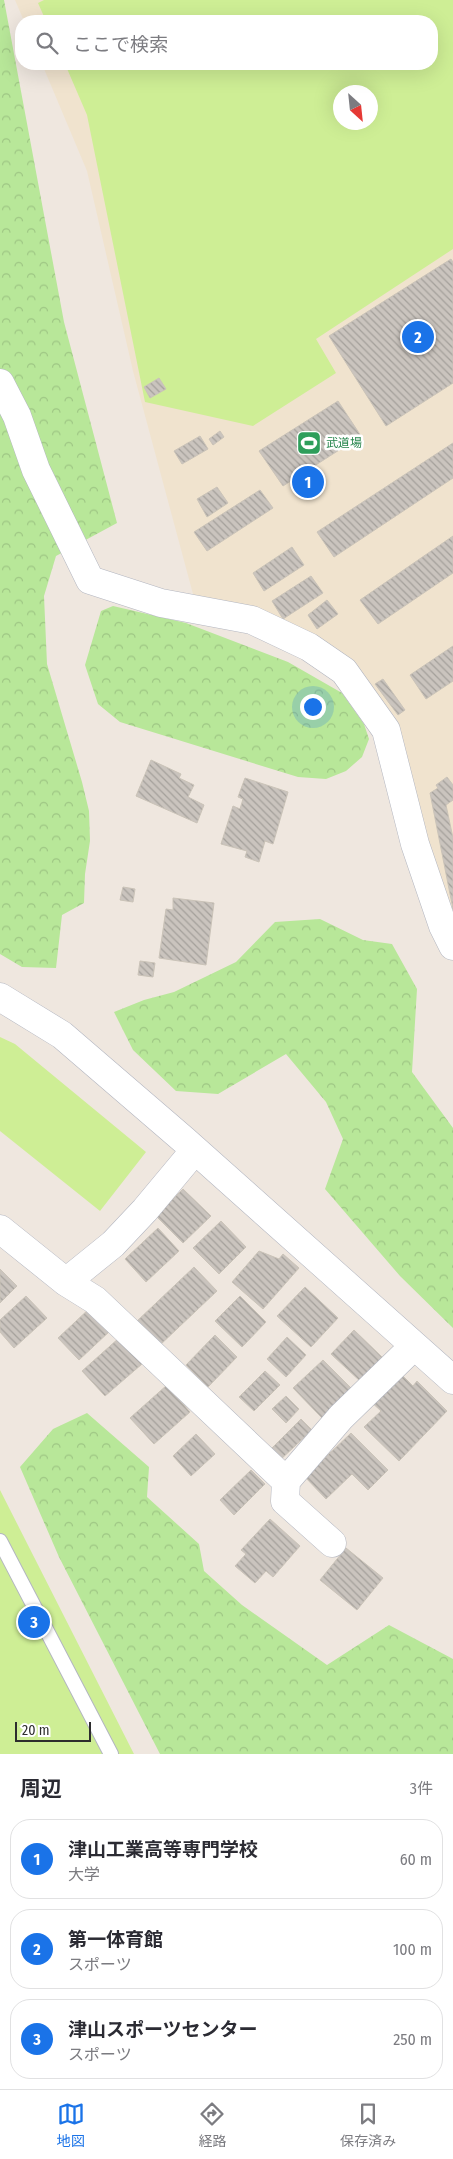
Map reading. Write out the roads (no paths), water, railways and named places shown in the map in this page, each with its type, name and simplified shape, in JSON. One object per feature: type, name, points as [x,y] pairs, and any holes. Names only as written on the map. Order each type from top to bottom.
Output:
[{"type":"street","points":[[0,383],[17,416],[36,470],[90,580],[161,603],[252,620],[309,647],[344,671],[386,730],[415,844],[443,926],[453,946]]},
{"type":"street","points":[[0,997],[62,1035],[195,1150],[453,1380]]},
{"type":"street","points":[[66,1282],[113,1244],[145,1210],[195,1150]]},
{"type":"street","points":[[0,1229],[66,1282],[95,1300],[286,1481]]},
{"type":"street","points":[[332,1543],[285,1501],[286,1481],[341,1418],[414,1346]]},
{"type":"lane","points":[[0,1541],[111,1754]]},
{"type":"place","name":"第一体育館","points":[[418,337]]},
{"type":"place","name":"武道場","points":[[309,443]]},
{"type":"place","name":"津山工業高等専門学校","points":[[308,482]]},
{"type":"place","name":"津山スポーツセンター","points":[[34,1622]]}]
